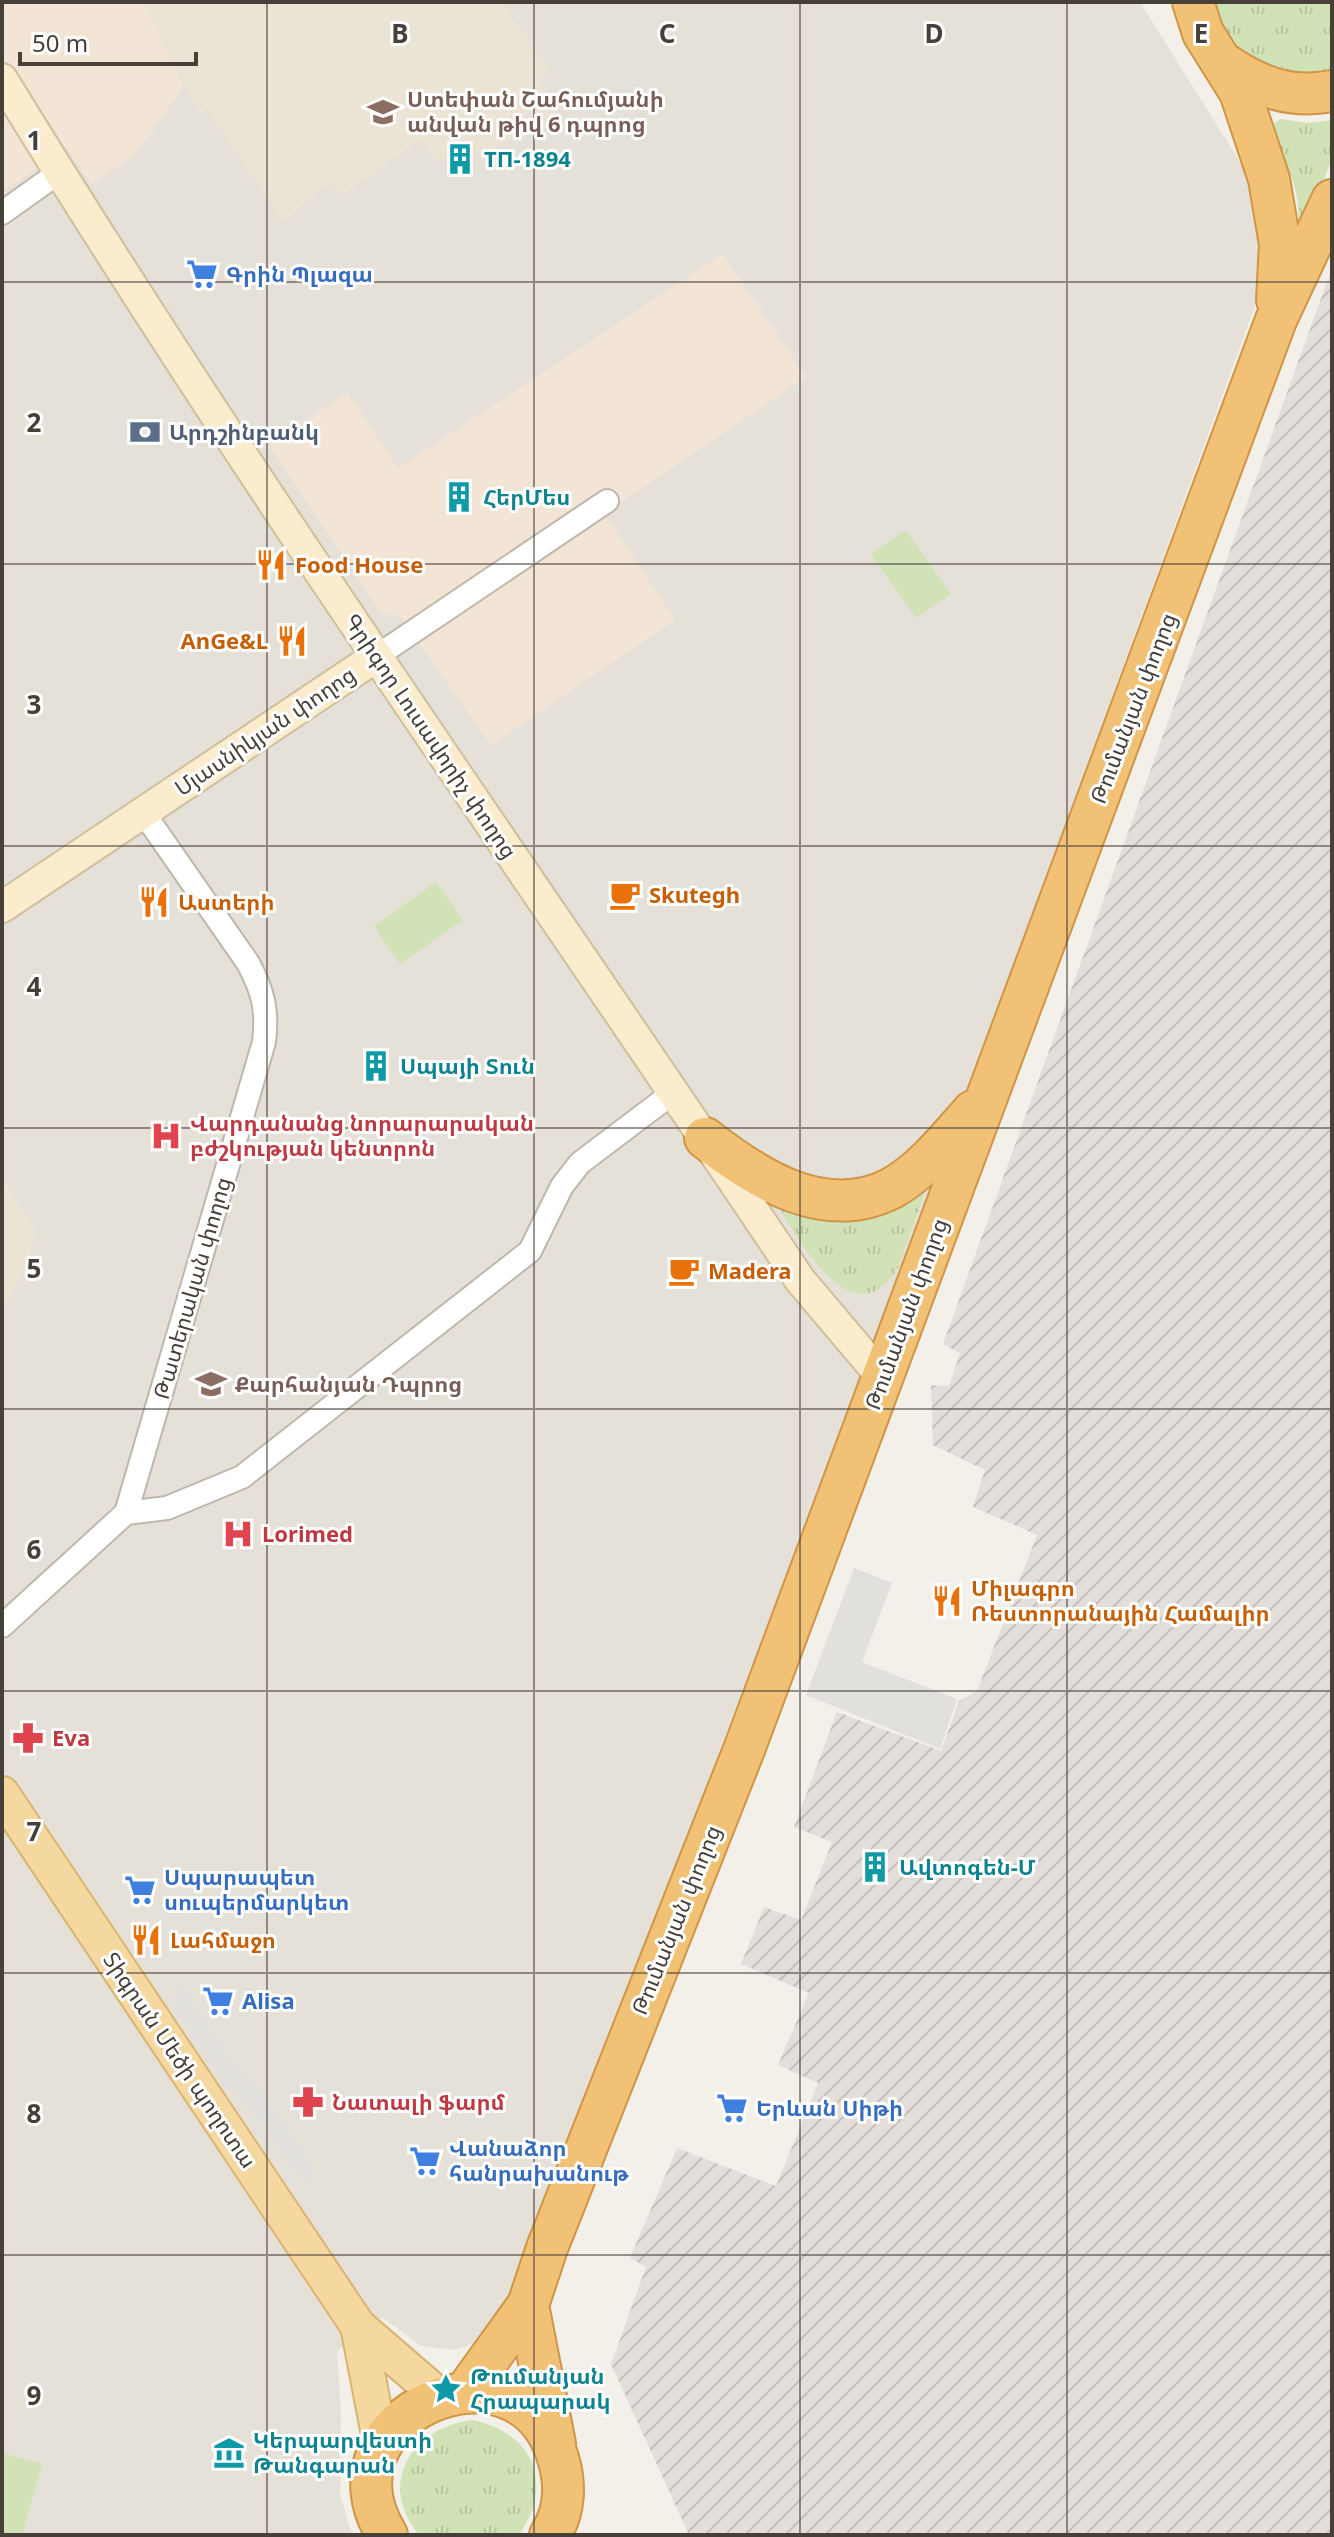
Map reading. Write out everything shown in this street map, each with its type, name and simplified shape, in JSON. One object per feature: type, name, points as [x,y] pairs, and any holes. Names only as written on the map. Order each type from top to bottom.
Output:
[{"type":"highway","points":[[1189,9],[1240,92],[1272,193],[1280,244],[1276,320]]},
{"type":"highway","points":[[1225,64],[1268,89],[1309,95],[1332,91]]},
{"type":"highway","points":[[1276,320],[1332,200]]},
{"type":"highway","name":"Թումանյան փողոց","points":[[528,2305],[547,2248],[745,1747],[1276,320]]},
{"type":"highway","points":[[705,1138],[745,1169],[790,1191],[838,1201],[863,1198],[890,1189],[911,1175],[987,1096]]},
{"type":"highway","points":[[452,2393],[528,2305]]},
{"type":"highway","points":[[528,2305],[563,2475],[563,2504],[555,2531]]},
{"type":"highway","points":[[387,2535],[373,2499],[373,2473],[381,2445],[395,2425],[414,2408],[452,2393],[494,2395],[520,2406],[541,2424],[556,2448]]},
{"type":"main road","name":"Տիգրան Մեծի պողոտա","points":[[8,1816],[358,2326],[452,2393]]},
{"type":"main road","name":"Տիգրան Մեծի պողոտա","points":[[358,2326],[381,2445]]},
{"type":"street","name":"Գրիգոր Լուսավորիչ փողոց","points":[[2,79],[58,173],[377,656],[800,1280],[882,1377]]},
{"type":"street","points":[[2,213],[58,173]]},
{"type":"street","name":"Մյասնիկյան փողոց","points":[[2,907],[607,501]]},
{"type":"street","name":"Թատերական փողոց","points":[[126,1513],[264,1042],[268,1012],[248,963],[143,812]]},
{"type":"street","points":[[2,1626],[126,1513],[167,1508],[242,1477],[530,1251],[562,1186],[580,1163],[674,1092]]},
{"type":"shaded area","points":[[2,2],[1140,2],[1257,189],[1265,246],[1254,309],[901,1271],[510,2304],[485,2339],[455,2350],[421,2346],[382,2317],[337,2351],[341,2415],[340,2494],[352,2535],[2,2535]]},
{"type":"shaded area","points":[[2,2],[143,2],[184,86],[136,154],[91,184],[67,148],[2,192]]},
{"type":"shaded area","name":"Ստեփան Շահումյանի անվան թիվ 6 դպրոց","points":[[143,2],[502,2],[549,70],[537,79],[559,111],[481,155],[469,140],[439,162],[421,139],[344,194],[332,181],[283,222],[208,109],[200,113]]},
{"type":"shaded area","points":[[723,254],[806,377],[604,514],[675,620],[491,745],[402,618],[381,613],[269,445],[347,393],[398,468]]},
{"type":"shaded area","points":[[1332,268],[1332,2535],[689,2535],[611,2364],[646,2267],[630,2258],[677,2148],[776,2186],[818,2083],[778,2065],[809,1993],[741,1964],[764,1907],[801,1920],[832,1842],[794,1827],[837,1712],[941,1751],[959,1701],[977,1691],[1037,1535],[973,1507],[985,1470],[933,1445],[931,1385],[949,1386],[960,1353],[943,1344]]},
{"type":"shaded area","points":[[2,1179],[36,1230],[27,1263],[2,1314]]},
{"type":"shaded area","points":[[854,1568],[892,1583],[862,1662],[957,1699],[940,1749],[806,1695]]},
{"type":"shaded area","points":[[182,1986],[239,2071],[256,2085],[316,2171],[305,2185],[242,2096],[226,2083],[171,2000]]},
{"type":"green space","points":[[1212,2],[1332,2],[1332,77],[1302,78],[1267,68],[1244,57],[1229,41]]},
{"type":"green space","points":[[1281,119],[1309,123],[1332,120],[1332,159],[1298,245],[1296,191],[1268,133],[1268,127]]},
{"type":"green space","points":[[906,530],[951,594],[916,618],[871,554]]},
{"type":"green space","points":[[436,882],[463,920],[400,964],[374,926]]},
{"type":"green space","points":[[936,1161],[898,1268],[879,1289],[860,1294],[842,1287],[824,1272],[791,1228],[766,1187],[788,1198]]},
{"type":"green space","points":[[472,2420],[493,2426],[510,2436],[532,2462],[536,2479],[530,2516],[519,2535],[419,2535],[406,2516],[401,2496],[401,2478],[407,2461],[432,2434]]},
{"type":"green space","points":[[2,2453],[42,2464],[22,2535],[2,2535]]},
{"type":"place","name":"Ստեփան Շահումյանի անվան թիվ 6 դպրոց","points":[[383,112]]},
{"type":"place","name":"ТП-1894","points":[[460,159]]},
{"type":"place","name":"Գրին Պլազա","points":[[202,274]]},
{"type":"place","name":"Արդշինբանկ","points":[[145,432]]},
{"type":"place","name":"ՀերՄես","points":[[459,497]]},
{"type":"place","name":"Food House","points":[[271,565]]},
{"type":"place","name":"AnGe&L","points":[[292,641]]},
{"type":"place","name":"Skutegh","points":[[625,895]]},
{"type":"place","name":"Աստերի","points":[[154,902]]},
{"type":"place","name":"Սպայի Տուն","points":[[376,1066]]},
{"type":"place","name":"Վարդանանց նորարարական բժշկության կենտրոն","points":[[166,1136]]},
{"type":"place","name":"Madera","points":[[684,1271]]},
{"type":"place","name":"Քարհանյան Դպրոց","points":[[211,1384]]},
{"type":"place","name":"Lorimed","points":[[238,1534]]},
{"type":"place","name":"Միլագրո Ռեստորանային Համալիր","points":[[947,1601]]},
{"type":"place","name":"Eva","points":[[28,1738]]},
{"type":"place","name":"Ավտոգեն-Մ","points":[[875,1867]]},
{"type":"place","name":"Սպարապետ սուպերմարկետ","points":[[140,1890]]},
{"type":"place","name":"Լահմաջո","points":[[146,1940]]},
{"type":"place","name":"Alisa","points":[[218,2001]]},
{"type":"place","name":"Նատալի ֆարմ","points":[[308,2102]]},
{"type":"place","name":"Երևան Սիթի","points":[[732,2108]]},
{"type":"place","name":"Վանաձոր հանրախանութ","points":[[425,2161]]},
{"type":"place","name":"Թումանյան Հրապարակ","points":[[446,2389]]},
{"type":"place","name":"Կերպարվեստի Թանգարան","points":[[229,2453]]}]
